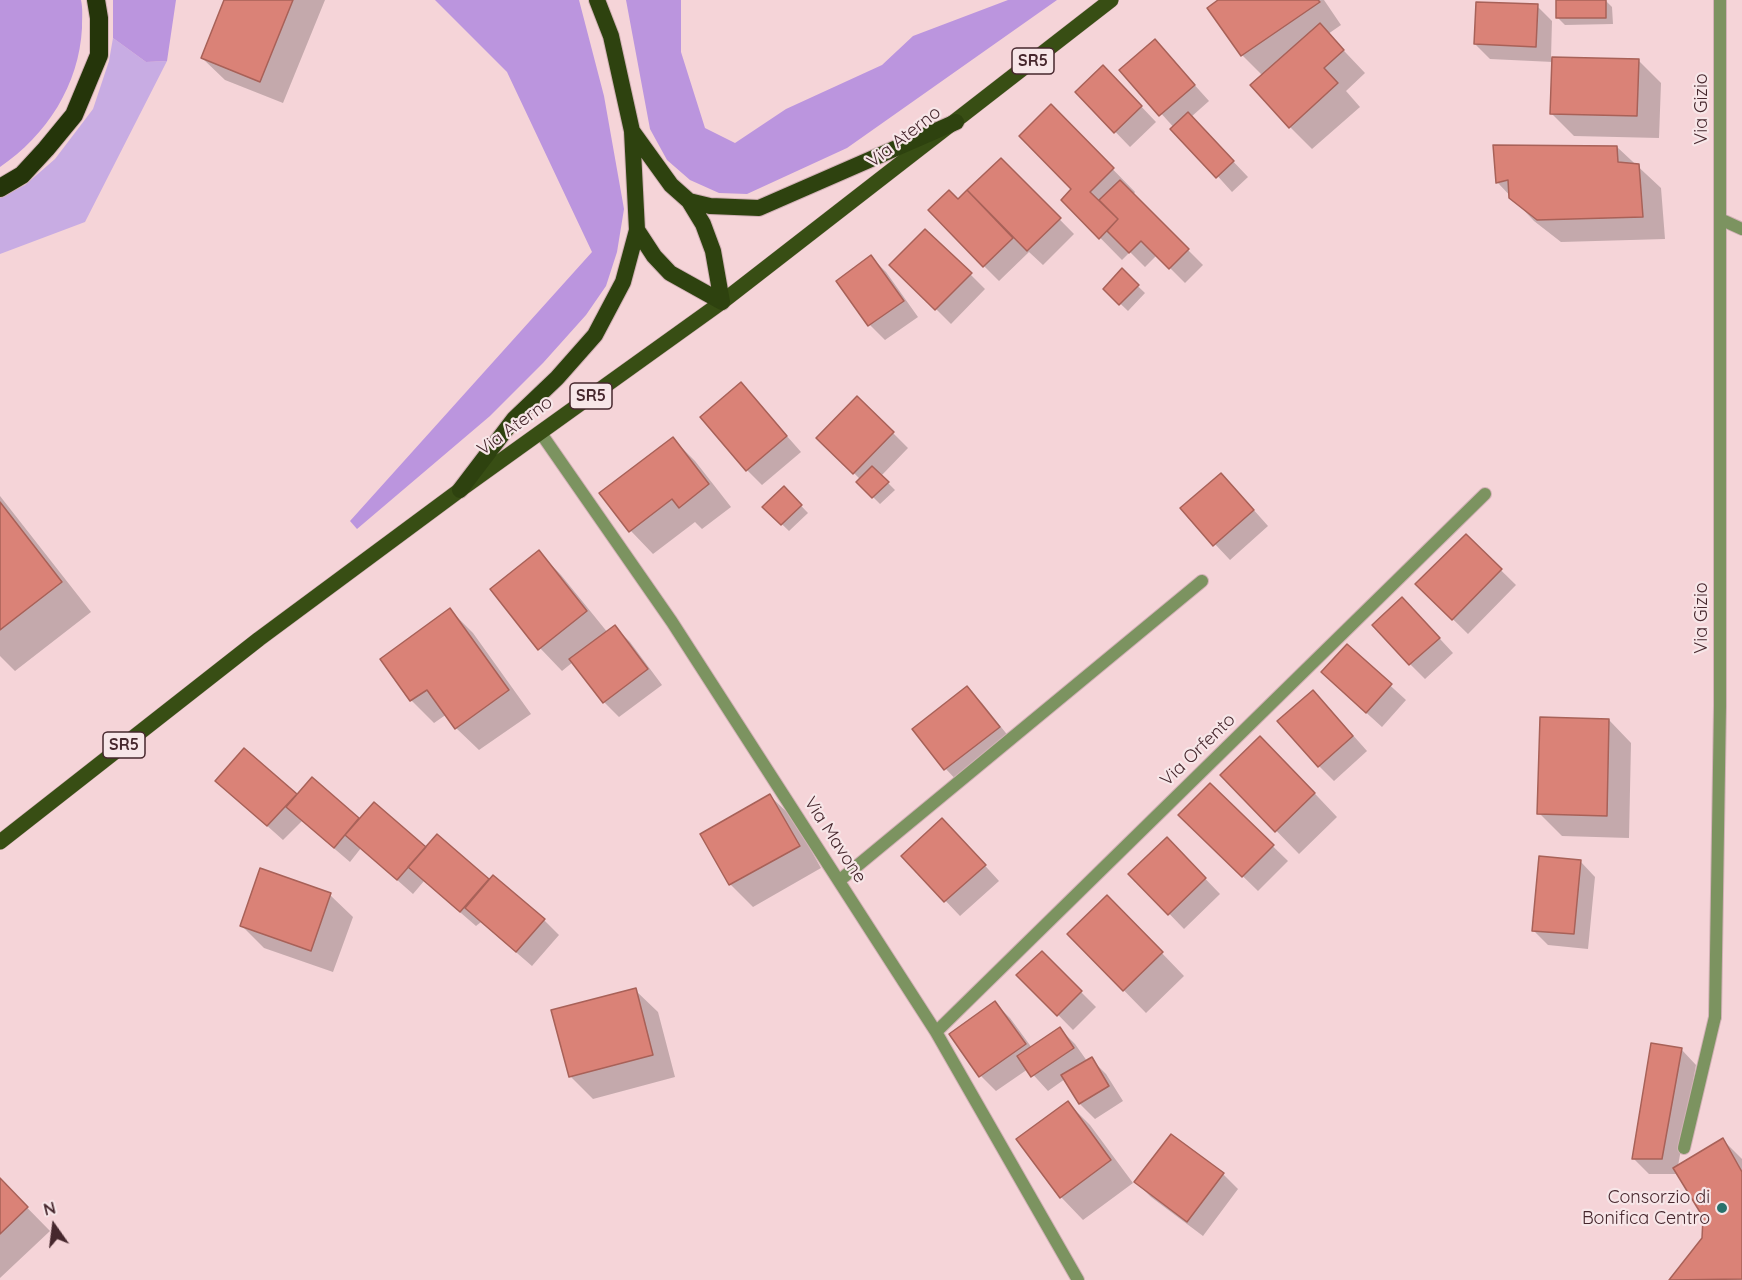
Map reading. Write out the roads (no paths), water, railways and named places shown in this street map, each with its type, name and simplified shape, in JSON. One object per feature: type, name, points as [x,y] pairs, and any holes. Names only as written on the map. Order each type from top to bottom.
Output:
[{"type":"highway","points":[[0,188],[22,175],[74,115],[99,55],[99,18],[96,0]]},
{"type":"highway","points":[[460,490],[514,419],[557,378],[595,335],[623,282],[637,230],[632,131],[610,36],[597,0]]},
{"type":"highway","points":[[608,0],[610,36]]},
{"type":"highway","points":[[689,201],[710,206],[759,208],[956,122]]},
{"type":"highway","points":[[632,131],[671,185],[689,201],[703,224],[713,251],[722,302]]},
{"type":"highway","points":[[637,230],[654,256],[670,273],[722,302]]},
{"type":"main road","name":"Via Aterno","points":[[0,842],[259,639],[460,490],[722,302],[1111,0]]},
{"type":"street","name":"Via Gizio","points":[[1684,1148],[1714,1017],[1720,706],[1720,0]]},
{"type":"street","points":[[1720,219],[1742,229]]},
{"type":"street","name":"Via Mavone","points":[[540,432],[672,622],[840,880],[936,1032],[1078,1280]]},
{"type":"street","name":"Via Orfento","points":[[936,1032],[1485,494]]},
{"type":"street","points":[[840,880],[1202,581]]},
{"type":"place","name":"Consorzio di Bonifica Centro","points":[[1722,1208]]}]
